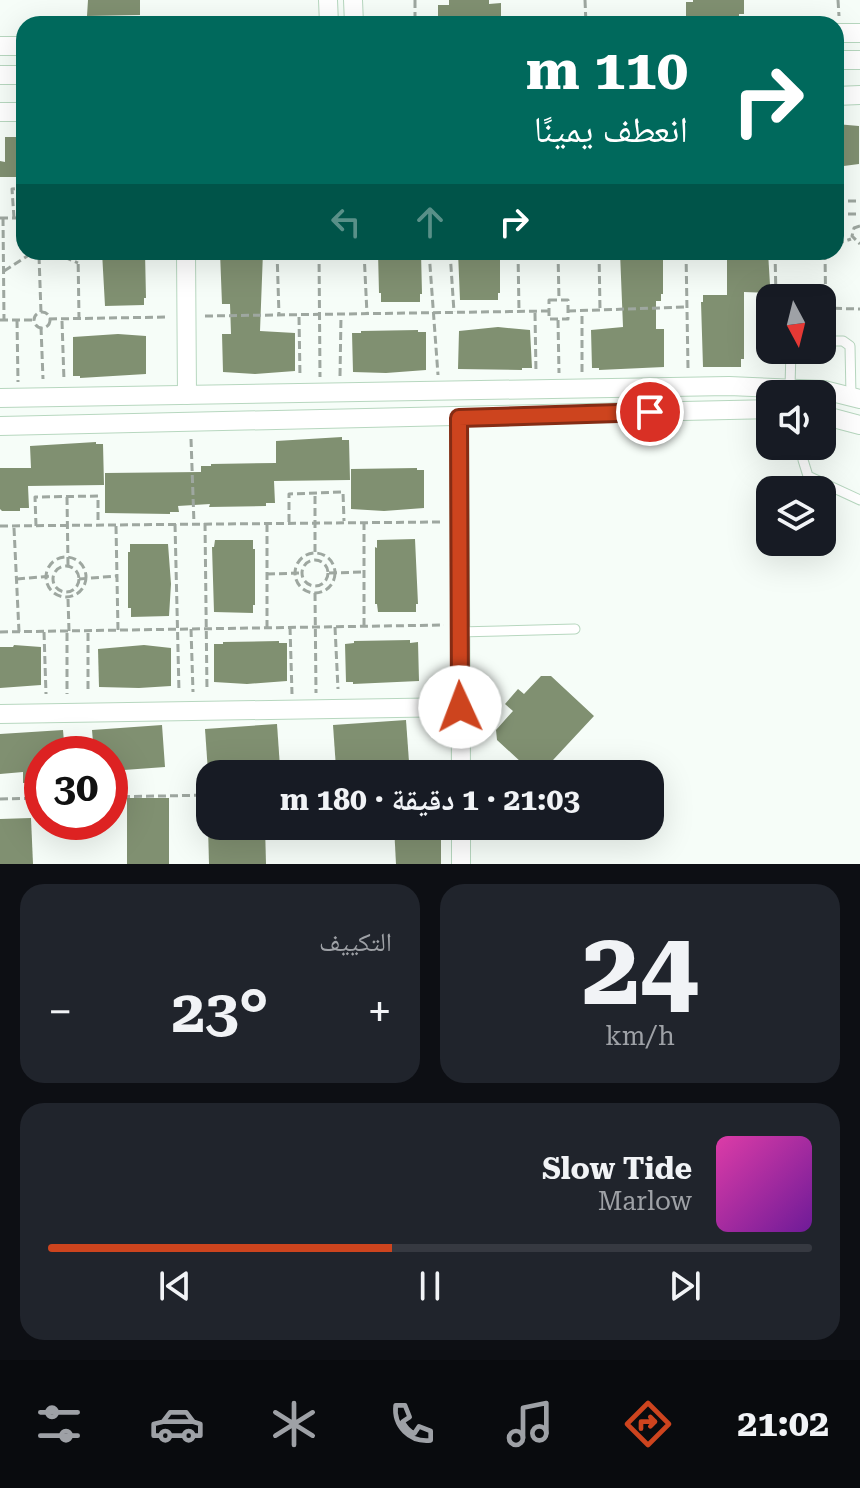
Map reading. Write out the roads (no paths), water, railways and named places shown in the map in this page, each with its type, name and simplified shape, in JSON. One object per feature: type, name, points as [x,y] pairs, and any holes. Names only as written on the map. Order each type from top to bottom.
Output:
[{"type":"street","points":[[186,260],[187,395]]},
{"type":"street","points":[[682,411],[686,386]]},
{"type":"street","points":[[9,398],[756,387]]},
{"type":"street","points":[[836,393],[856,398]]},
{"type":"street","points":[[199,422],[208,394]]},
{"type":"street","points":[[0,426],[756,409]]},
{"type":"street","points":[[459,418],[461,760]]},
{"type":"street","points":[[836,419],[860,425]]},
{"type":"street","points":[[0,714],[460,707]]},
{"type":"street","points":[[461,840],[461,864]]},
{"type":"lane","points":[[836,341],[850,346],[856,398]]},
{"type":"lane","points":[[803,460],[808,476],[860,500]]},
{"type":"lane","points":[[458,628],[575,629]]}]
